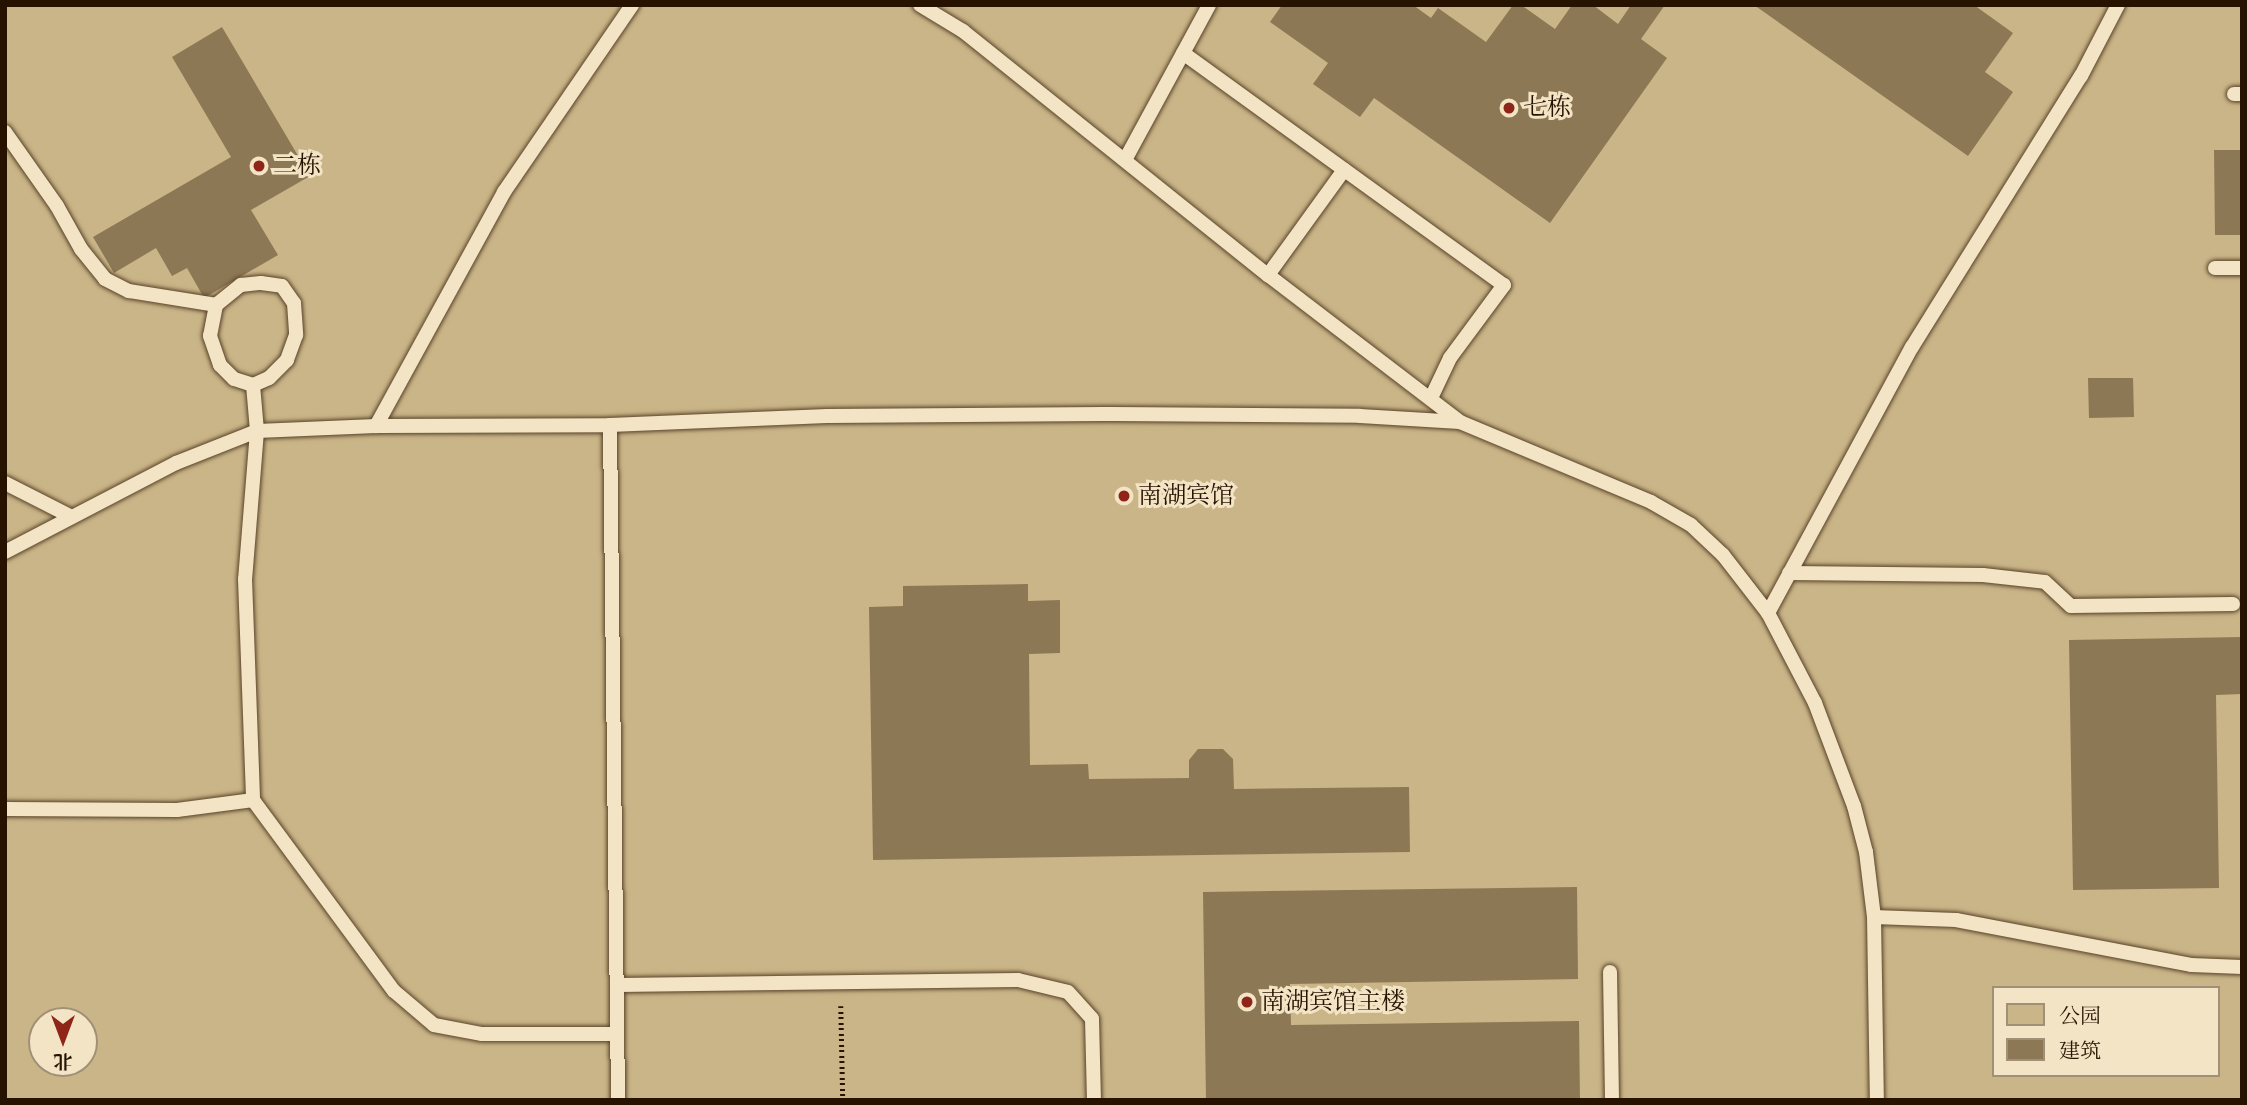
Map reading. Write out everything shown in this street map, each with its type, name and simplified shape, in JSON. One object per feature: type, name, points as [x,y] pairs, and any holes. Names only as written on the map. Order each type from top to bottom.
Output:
[{"type":"lane","points":[[376,426],[504,192],[632,5]]},
{"type":"lane","points":[[920,5],[963,32],[1268,275],[1460,422],[1651,502],[1691,525],[1723,555],[1768,613],[1815,703],[1854,807],[1866,852],[1874,917],[1877,1100]]},
{"type":"lane","points":[[1125,160],[1209,5]]},
{"type":"lane","points":[[1768,613],[1912,347],[2081,76],[2118,5]]},
{"type":"lane","points":[[1183,53],[1504,285],[1450,358],[1431,398]]},
{"type":"lane","points":[[5,132],[57,206],[81,249],[105,279],[129,291],[216,304]]},
{"type":"lane","points":[[1268,275],[1344,170]]},
{"type":"lane","points":[[2215,268],[2242,268]]},
{"type":"lane","points":[[261,283],[282,286],[294,303],[296,335],[287,360],[269,378],[253,385],[234,379],[220,365],[210,336],[216,304],[242,285],[261,283]]},
{"type":"lane","points":[[253,385],[257,431],[245,579],[253,800],[394,991],[434,1024],[482,1034],[617,1034]]},
{"type":"lane","points":[[5,552],[176,463],[257,431],[376,426],[610,425],[827,416],[1090,414],[1347,416],[1460,422]]},
{"type":"lane","points":[[610,425],[618,1100]]},
{"type":"lane","points":[[5,483],[72,517]]},
{"type":"lane","points":[[1789,573],[1983,575],[2045,582],[2071,606],[2233,604]]},
{"type":"lane","points":[[5,809],[177,810],[253,800]]},
{"type":"lane","points":[[1874,917],[1956,920],[2190,965],[2242,967]]},
{"type":"lane","points":[[1610,972],[1612,1100]]},
{"type":"lane","points":[[618,985],[1018,980],[1068,992],[1092,1019],[1094,1100]]},
{"type":"path","points":[[841,982],[843,1100]]},
{"type":"green space","name":"南湖宾馆","points":[[5,5],[2242,5],[2242,1100],[5,1100]]},
{"type":"building","name":"七栋","points":[[1282,5],[1413,5],[1431,18],[1438,8],[1486,42],[1513,5],[1521,5],[1555,29],[1572,5],[1593,5],[1618,24],[1631,5],[1665,5],[1641,39],[1667,58],[1550,223],[1374,98],[1360,117],[1313,84],[1328,63],[1270,22]]},
{"type":"building","points":[[1754,5],[1974,5],[2013,33],[1985,72],[2013,92],[1968,156]]},
{"type":"building","name":"二栋","points":[[222,27],[310,176],[251,210],[278,255],[204,298],[187,268],[172,276],[156,248],[114,273],[93,237],[231,157],[172,57]]},
{"type":"building","points":[[2214,150],[2242,150],[2242,235],[2215,235]]},
{"type":"building","points":[[2088,378],[2133,378],[2134,417],[2089,418]]},
{"type":"building","points":[[1028,584],[1028,601],[1060,600],[1060,653],[1029,654],[1030,765],[1088,764],[1089,779],[1189,778],[1189,760],[1198,749],[1223,749],[1233,759],[1234,789],[1409,787],[1410,852],[873,860],[869,607],[903,606],[903,586]]},
{"type":"building","points":[[2242,637],[2242,694],[2216,695],[2219,888],[2073,890],[2069,640]]},
{"type":"building","name":"南湖宾馆主楼","points":[[1577,887],[1578,979],[1290,984],[1291,1025],[1579,1021],[1580,1100],[1206,1100],[1203,892]]},
{"type":"place","name":"七栋","points":[[1509,108]]},
{"type":"place","name":"二栋","points":[[259,166]]},
{"type":"place","name":"南湖宾馆","points":[[1124,496]]},
{"type":"place","name":"南湖宾馆主楼","points":[[1247,1002]]}]
